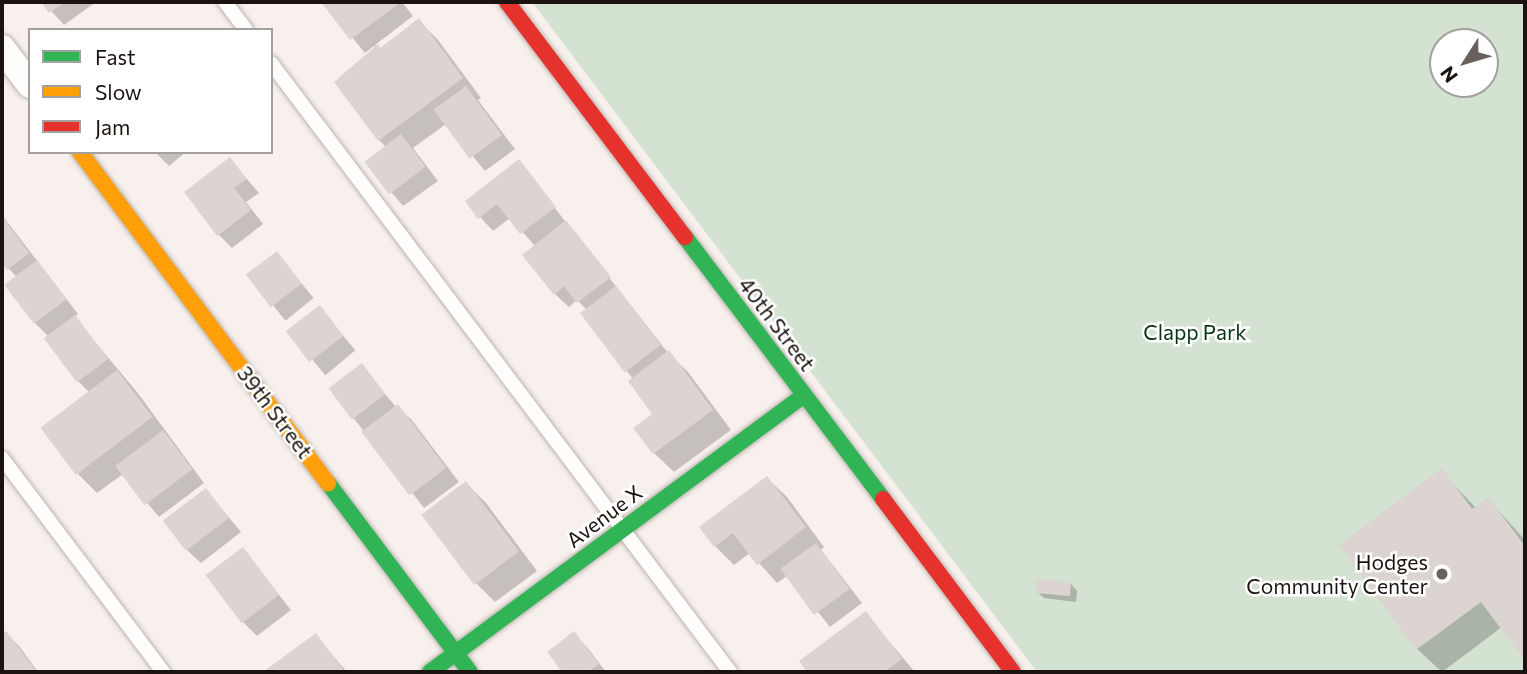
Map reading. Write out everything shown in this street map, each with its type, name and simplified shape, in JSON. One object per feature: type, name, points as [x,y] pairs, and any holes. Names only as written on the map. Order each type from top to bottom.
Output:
[{"type":"street","name":"40th Street","points":[[507,2],[1013,672]]},
{"type":"street","points":[[2,48],[28,82]]},
{"type":"street","name":"39th Street","points":[[82,154],[470,672]]},
{"type":"street","name":"Avenue X","points":[[430,672],[804,395]]},
{"type":"lane","points":[[225,2],[244,28]]},
{"type":"lane","points":[[273,66],[730,672]]},
{"type":"lane","points":[[2,458],[163,672]]},
{"type":"green space","name":"Clapp Park","points":[[532,2],[1525,2],[1525,672],[1037,672]]},
{"type":"building","points":[[41,2],[65,2],[49,13]]},
{"type":"building","points":[[321,2],[401,2],[350,40]]},
{"type":"building","points":[[419,18],[463,78],[378,141],[334,82],[378,44],[380,48]]},
{"type":"building","points":[[466,86],[502,135],[469,159],[434,110]]},
{"type":"building","points":[[401,134],[426,167],[389,194],[364,162]]},
{"type":"building","points":[[230,157],[247,179],[234,188],[251,210],[217,236],[184,192]]},
{"type":"building","points":[[519,159],[556,207],[520,234],[497,204],[478,219],[465,201]]},
{"type":"building","points":[[2,216],[29,253],[7,270],[2,263]]},
{"type":"building","points":[[566,220],[611,277],[577,303],[564,286],[554,295],[522,255]]},
{"type":"building","points":[[277,251],[302,284],[271,307],[246,274]]},
{"type":"building","points":[[37,260],[66,299],[34,324],[4,285]]},
{"type":"building","points":[[616,286],[661,345],[625,372],[580,313]]},
{"type":"building","points":[[320,305],[343,336],[309,362],[286,331]]},
{"type":"building","points":[[75,315],[108,359],[77,382],[44,338]]},
{"type":"building","points":[[669,350],[713,410],[653,454],[633,428],[652,414],[628,381]]},
{"type":"building","points":[[362,363],[385,394],[352,419],[328,388]]},
{"type":"building","points":[[117,370],[153,417],[76,475],[40,428]]},
{"type":"building","points":[[398,404],[446,468],[409,496],[361,432]]},
{"type":"building","points":[[163,430],[192,469],[145,505],[115,466]]},
{"type":"building","name":"Hodges Community Center","points":[[1442,468],[1472,509],[1488,497],[1525,546],[1525,661],[1481,602],[1416,650],[1339,545]]},
{"type":"building","points":[[767,476],[806,527],[757,565],[733,533],[714,547],[699,527]]},
{"type":"building","points":[[466,481],[519,551],[474,585],[421,515]]},
{"type":"building","points":[[206,488],[229,518],[186,551],[163,520]]},
{"type":"building","points":[[816,543],[850,589],[814,615],[780,569]]},
{"type":"building","points":[[243,547],[279,595],[242,623],[205,575]]},
{"type":"building","points":[[1037,578],[1071,583],[1070,596],[1035,593]]},
{"type":"building","points":[[866,611],[902,659],[884,672],[807,672],[799,661]]},
{"type":"building","points":[[6,631],[37,672],[2,672],[2,634]]},
{"type":"building","points":[[574,631],[599,664],[588,672],[562,672],[547,652]]},
{"type":"building","points":[[316,633],[345,672],[263,672]]},
{"type":"traffic: fast","points":[[685,237],[883,499]]},
{"type":"traffic: fast","points":[[430,672],[804,395]]},
{"type":"traffic: fast","points":[[328,483],[470,672]]},
{"type":"traffic: slow","points":[[81,154],[328,483]]},
{"type":"traffic: jam","points":[[507,2],[685,237]]},
{"type":"traffic: jam","points":[[883,499],[1013,672]]},
{"type":"place","name":"Hodges Community Center","points":[[1442,574]]}]
